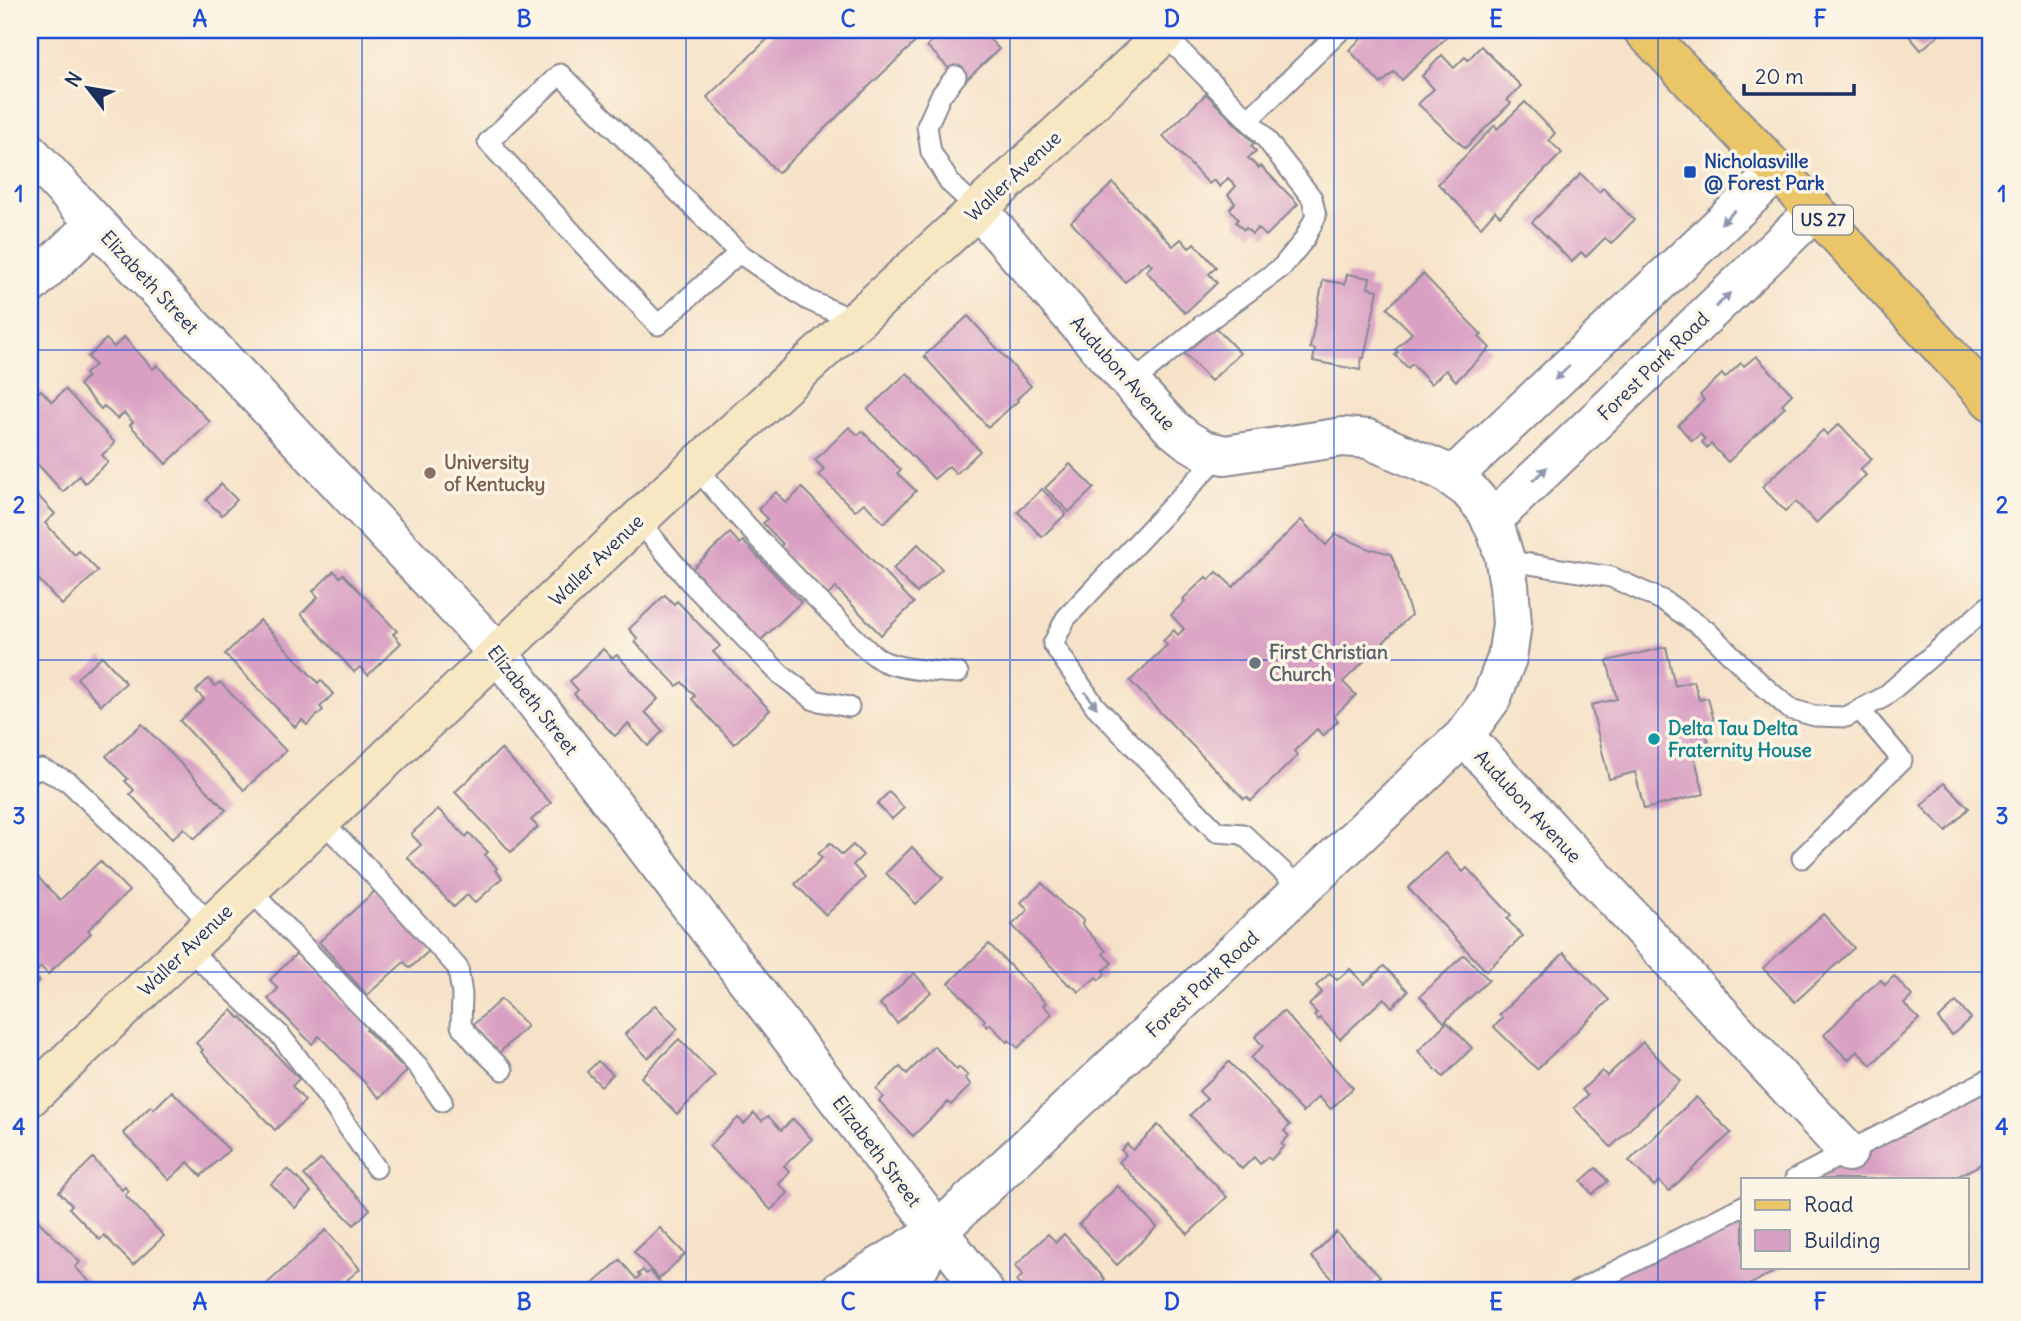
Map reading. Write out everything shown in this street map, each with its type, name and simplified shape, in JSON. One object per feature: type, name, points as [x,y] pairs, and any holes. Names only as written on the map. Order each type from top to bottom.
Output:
[{"type":"main road","name":"US 27","points":[[1643,30],[1778,170],[1991,401]]},
{"type":"main road","name":"Waller Avenue","points":[[30,1097],[638,520],[1167,32]]},
{"type":"street","name":"Elizabeth Street","points":[[30,153],[498,653],[984,1291]]},
{"type":"street","points":[[1452,477],[1778,170]]},
{"type":"street","name":"Audubon Avenue","points":[[978,209],[1171,427],[1186,440],[1204,450],[1225,455],[1343,437],[1368,439],[1443,471],[1468,489],[1486,510],[1505,560],[1512,624],[1507,658],[1491,699],[1464,736],[1848,1152]]},
{"type":"street","name":"Forest Park Road","points":[[1491,521],[1815,211]]},
{"type":"street","points":[[30,285],[95,223]]},
{"type":"street","name":"Forest Park Road","points":[[839,1291],[938,1231],[1464,736]]},
{"type":"street","name":"Forest Park Road","points":[[906,1291],[938,1231]]},
{"type":"lane","points":[[1248,120],[1341,30]]},
{"type":"lane","points":[[1132,383],[1201,326],[1282,267],[1304,240],[1317,216],[1312,198],[1262,134],[1167,32]]},
{"type":"lane","points":[[739,253],[659,325],[488,142],[561,74],[739,253],[808,300],[856,321]]},
{"type":"lane","points":[[956,76],[941,95],[927,126],[931,152],[950,183],[978,209]]},
{"type":"lane","points":[[1222,453],[1066,618],[1053,644],[1095,706],[1217,831],[1242,834],[1302,890]]},
{"type":"lane","points":[[696,467],[777,559],[883,662],[936,672],[958,673]]},
{"type":"lane","points":[[638,520],[689,582],[780,674],[814,700],[849,707]]},
{"type":"lane","points":[[1505,560],[1611,577],[1664,601],[1707,631],[1790,709],[1815,716],[1846,717],[1884,697],[1991,604]]},
{"type":"lane","points":[[1802,858],[1902,760],[1860,710]]},
{"type":"lane","points":[[30,772],[43,769],[69,782],[164,874],[199,937],[326,1094],[376,1168]]},
{"type":"lane","points":[[321,821],[351,850],[458,968],[461,1026],[503,1070]]},
{"type":"lane","points":[[248,889],[418,1066],[442,1101]]},
{"type":"lane","points":[[1796,1178],[1991,1078]]},
{"type":"lane","points":[[1577,1291],[1741,1207]]},
{"type":"building","points":[[777,30],[928,30],[778,173],[707,97]]},
{"type":"building","points":[[928,30],[981,30],[999,49],[963,83],[927,46],[935,38]]},
{"type":"building","points":[[1366,30],[1448,30],[1445,33],[1448,36],[1402,80],[1394,72],[1381,84],[1349,50],[1362,38],[1360,36]]},
{"type":"building","points":[[1904,30],[1945,30],[1921,50]]},
{"type":"building","points":[[1481,46],[1521,86],[1507,100],[1511,103],[1465,148],[1418,104],[1434,89],[1422,76],[1442,55],[1454,68],[1465,57],[1468,60]]},
{"type":"building","points":[[1206,94],[1254,143],[1251,146],[1256,151],[1248,158],[1259,168],[1261,166],[1298,204],[1266,236],[1258,228],[1252,234],[1236,222],[1238,219],[1230,209],[1235,203],[1228,195],[1236,186],[1228,178],[1220,187],[1214,180],[1209,184],[1163,136]]},
{"type":"building","points":[[1525,102],[1555,133],[1549,140],[1562,153],[1500,216],[1495,211],[1481,227],[1438,184],[1495,125],[1497,129]]},
{"type":"building","points":[[1581,174],[1599,192],[1603,188],[1634,220],[1611,244],[1605,238],[1586,257],[1581,252],[1572,262],[1532,222]]},
{"type":"building","points":[[1113,183],[1173,246],[1181,239],[1189,248],[1194,243],[1216,267],[1209,274],[1217,283],[1185,313],[1146,271],[1152,265],[1148,261],[1125,282],[1071,222]]},
{"type":"building","points":[[1347,274],[1370,278],[1368,288],[1378,290],[1360,370],[1313,361],[1315,349],[1310,348],[1323,280],[1345,284]]},
{"type":"building","points":[[1423,274],[1482,335],[1479,337],[1490,348],[1456,381],[1446,370],[1431,384],[1412,364],[1408,368],[1395,355],[1398,352],[1395,350],[1412,333],[1387,308]]},
{"type":"building","points":[[968,316],[1031,386],[988,427],[924,356]]},
{"type":"building","points":[[1212,324],[1240,353],[1211,381],[1183,352]]},
{"type":"building","points":[[124,337],[153,369],[157,365],[210,422],[166,464],[130,425],[133,422],[124,413],[117,419],[104,406],[101,409],[79,385],[87,377],[85,374],[95,365],[88,357],[106,339],[114,347]]},
{"type":"building","points":[[1756,356],[1792,394],[1782,404],[1785,407],[1728,462],[1711,444],[1707,448],[1702,442],[1705,439],[1700,434],[1692,441],[1678,425],[1704,400],[1700,395],[1722,374],[1725,378],[1741,363],[1744,366]]},
{"type":"building","points":[[907,373],[980,451],[956,474],[949,466],[934,479],[868,409]]},
{"type":"building","points":[[65,389],[115,443],[102,455],[108,462],[85,483],[79,476],[63,492],[30,456],[30,396],[32,399],[41,390],[52,402]]},
{"type":"building","points":[[1839,424],[1872,459],[1860,469],[1866,475],[1816,523],[1796,502],[1785,511],[1762,487],[1823,430],[1827,435]]},
{"type":"building","points":[[849,427],[858,435],[862,431],[901,470],[897,473],[916,491],[884,523],[864,503],[855,511],[819,475],[824,469],[815,460]]},
{"type":"building","points":[[1070,464],[1094,488],[1069,512],[1045,488]]},
{"type":"building","points":[[221,484],[237,500],[222,515],[206,500]]},
{"type":"building","points":[[30,487],[55,514],[45,523],[75,555],[79,551],[98,571],[62,605],[30,570]]},
{"type":"building","points":[[802,488],[914,603],[881,635],[836,588],[828,595],[792,559],[788,563],[776,551],[783,544],[763,523],[768,519],[758,509],[776,492],[786,503]]},
{"type":"building","points":[[1042,489],[1066,514],[1042,537],[1018,512]]},
{"type":"building","name":"First Christian Church","points":[[1301,520],[1326,545],[1336,534],[1371,550],[1391,554],[1411,615],[1343,682],[1356,695],[1334,716],[1338,721],[1323,736],[1317,729],[1294,751],[1298,755],[1251,801],[1247,797],[1244,799],[1130,681],[1167,645],[1163,641],[1174,630],[1178,635],[1184,629],[1171,615],[1206,577],[1209,580],[1217,572],[1233,587]]},
{"type":"building","points":[[730,533],[740,544],[743,541],[801,602],[758,643],[699,581],[702,578],[692,569]]},
{"type":"building","points":[[918,544],[942,569],[917,593],[893,569]]},
{"type":"building","points":[[334,571],[340,577],[343,574],[397,631],[393,634],[401,643],[368,675],[360,667],[354,672],[301,614],[318,597],[313,591]]},
{"type":"building","points":[[665,595],[674,604],[677,601],[720,646],[713,652],[770,710],[734,744],[692,699],[695,696],[682,682],[677,686],[635,642],[638,639],[629,629]]},
{"type":"building","points":[[260,620],[318,683],[321,680],[333,694],[320,707],[323,710],[307,725],[302,720],[295,727],[225,654]]},
{"type":"building","name":"Delta Tau Delta Fraternity House","points":[[1666,647],[1675,686],[1694,681],[1699,700],[1708,698],[1715,725],[1705,728],[1711,751],[1694,755],[1704,794],[1644,809],[1635,772],[1609,779],[1591,705],[1617,699],[1607,661]]},
{"type":"building","points":[[603,649],[612,658],[617,655],[658,699],[645,712],[663,731],[648,746],[628,724],[615,736],[574,694],[578,690],[570,681]]},
{"type":"building","points":[[102,656],[126,683],[101,705],[77,678]]},
{"type":"building","points":[[208,679],[215,686],[220,682],[286,751],[244,790],[180,721],[204,699],[196,691]]},
{"type":"building","points":[[142,724],[226,810],[194,839],[184,828],[172,839],[130,794],[134,790],[125,781],[128,779],[106,756]]},
{"type":"building","points":[[501,749],[551,803],[531,820],[538,827],[511,852],[455,792]]},
{"type":"building","points":[[1944,783],[1969,808],[1946,831],[1921,806]]},
{"type":"building","points":[[889,792],[904,808],[892,819],[877,804]]},
{"type":"building","points":[[438,809],[466,837],[469,833],[488,852],[485,855],[502,878],[475,903],[467,895],[454,907],[407,857],[421,845],[411,834]]},
{"type":"building","points":[[830,843],[842,855],[853,845],[863,855],[853,865],[865,878],[826,915],[795,884],[822,858],[818,854]]},
{"type":"building","points":[[912,847],[943,878],[916,904],[886,873]]},
{"type":"building","points":[[1446,853],[1463,872],[1467,868],[1511,915],[1507,919],[1523,936],[1486,971],[1408,888]]},
{"type":"building","points":[[100,861],[129,891],[88,930],[91,933],[48,974],[41,967],[33,974],[39,981],[30,989],[30,869],[60,900]]},
{"type":"building","points":[[1042,883],[1066,908],[1083,920],[1082,925],[1106,951],[1103,954],[1112,963],[1103,971],[1105,974],[1099,980],[1096,977],[1079,992],[1069,985],[1012,925],[1028,910],[1021,902]]},
{"type":"building","points":[[376,890],[430,950],[410,968],[404,962],[367,995],[319,942]]},
{"type":"building","points":[[1823,914],[1854,948],[1795,1002],[1763,968]]},
{"type":"building","points":[[989,944],[1046,1003],[1043,1005],[1052,1014],[1018,1048],[1009,1040],[1007,1042],[990,1024],[987,1027],[983,1022],[985,1020],[949,983]]},
{"type":"building","points":[[297,953],[369,1027],[366,1030],[407,1071],[380,1098],[319,1036],[312,1044],[268,999],[278,989],[270,980]]},
{"type":"building","points":[[1564,953],[1609,1000],[1537,1069],[1494,1027],[1503,1018],[1499,1015]]},
{"type":"building","points":[[1464,955],[1489,980],[1444,1022],[1420,996]]},
{"type":"building","points":[[1384,966],[1408,991],[1392,1007],[1384,998],[1340,1039],[1320,1018],[1318,1020],[1314,1016],[1317,1013],[1309,1005],[1322,992],[1316,986],[1330,973],[1337,980],[1350,969],[1364,984]]},
{"type":"building","points":[[914,973],[931,992],[897,1023],[880,1004]]},
{"type":"building","points":[[1894,976],[1912,996],[1904,1004],[1919,1019],[1871,1065],[1857,1051],[1848,1060],[1824,1035],[1866,992],[1881,980],[1885,985]]},
{"type":"building","points":[[501,999],[527,1026],[499,1053],[473,1025]]},
{"type":"building","points":[[1956,1002],[1971,1018],[1952,1035],[1938,1019]]},
{"type":"building","points":[[655,1005],[678,1029],[648,1058],[625,1034]]},
{"type":"building","points":[[232,1010],[299,1079],[292,1086],[305,1101],[275,1130],[201,1052],[203,1050],[196,1043]]},
{"type":"building","points":[[1283,1011],[1353,1088],[1331,1109],[1319,1097],[1303,1112],[1251,1058],[1263,1046],[1255,1037]]},
{"type":"building","points":[[1447,1022],[1472,1048],[1443,1077],[1418,1051]]},
{"type":"building","points":[[679,1039],[715,1076],[677,1114],[641,1077]]},
{"type":"building","points":[[1643,1042],[1680,1081],[1611,1147],[1574,1108],[1588,1095],[1582,1090],[1602,1071],[1607,1076]]},
{"type":"building","points":[[934,1046],[957,1070],[959,1067],[968,1076],[965,1078],[971,1085],[951,1105],[948,1102],[913,1136],[879,1101],[883,1097],[876,1089],[900,1067],[907,1074]]},
{"type":"building","points":[[598,1061],[613,1074],[601,1086],[587,1072]]},
{"type":"building","points":[[1229,1062],[1290,1125],[1284,1131],[1289,1136],[1281,1144],[1284,1146],[1271,1160],[1267,1157],[1260,1164],[1254,1157],[1242,1169],[1190,1115],[1207,1099],[1199,1091]]},
{"type":"building","points":[[1978,1086],[1991,1111],[1991,1159],[1955,1178],[1801,1178]]},
{"type":"building","points":[[172,1091],[229,1150],[201,1176],[188,1162],[169,1180],[123,1133],[151,1106],[154,1109]]},
{"type":"building","points":[[1696,1097],[1731,1133],[1669,1191],[1659,1181],[1654,1186],[1629,1161]]},
{"type":"building","points":[[754,1113],[762,1121],[768,1116],[781,1130],[793,1119],[812,1139],[784,1166],[790,1172],[779,1184],[788,1193],[771,1210],[709,1146],[738,1118],[744,1124]]},
{"type":"building","points":[[1158,1125],[1227,1197],[1188,1234],[1119,1162],[1126,1155],[1121,1150],[1127,1144],[1133,1150]]},
{"type":"building","points":[[93,1158],[122,1190],[125,1187],[129,1191],[125,1195],[164,1236],[133,1265],[104,1235],[100,1240],[69,1208],[72,1205],[59,1192]]},
{"type":"building","points":[[321,1159],[370,1209],[354,1225],[304,1175]]},
{"type":"building","points":[[1596,1168],[1608,1181],[1592,1194],[1581,1181]]},
{"type":"building","points":[[288,1169],[311,1192],[295,1208],[271,1184]]},
{"type":"building","points":[[1118,1186],[1157,1227],[1117,1265],[1079,1224]]},
{"type":"building","points":[[1741,1210],[1741,1268],[1782,1268],[1737,1291],[1584,1291]]},
{"type":"building","points":[[30,1213],[80,1262],[75,1267],[99,1291],[40,1291],[34,1285],[30,1290]]},
{"type":"building","points":[[660,1228],[685,1254],[659,1279],[634,1252]]},
{"type":"building","points":[[326,1230],[360,1269],[334,1291],[259,1291]]},
{"type":"building","points":[[1336,1232],[1380,1276],[1364,1291],[1345,1291],[1311,1257]]},
{"type":"building","points":[[1048,1234],[1056,1242],[1064,1234],[1105,1279],[1092,1291],[1026,1291],[1016,1281],[1023,1275],[1015,1266]]},
{"type":"building","points":[[620,1260],[636,1279],[643,1270],[646,1274],[650,1271],[668,1291],[591,1291],[588,1288]]},
{"type":"place","name":"Nicholasville @ Forest Park","points":[[1690,172]]},
{"type":"place","name":"University of Kentucky","points":[[430,473]]},
{"type":"place","name":"First Christian Church","points":[[1255,663]]},
{"type":"place","name":"Delta Tau Delta Fraternity House","points":[[1654,739]]}]
